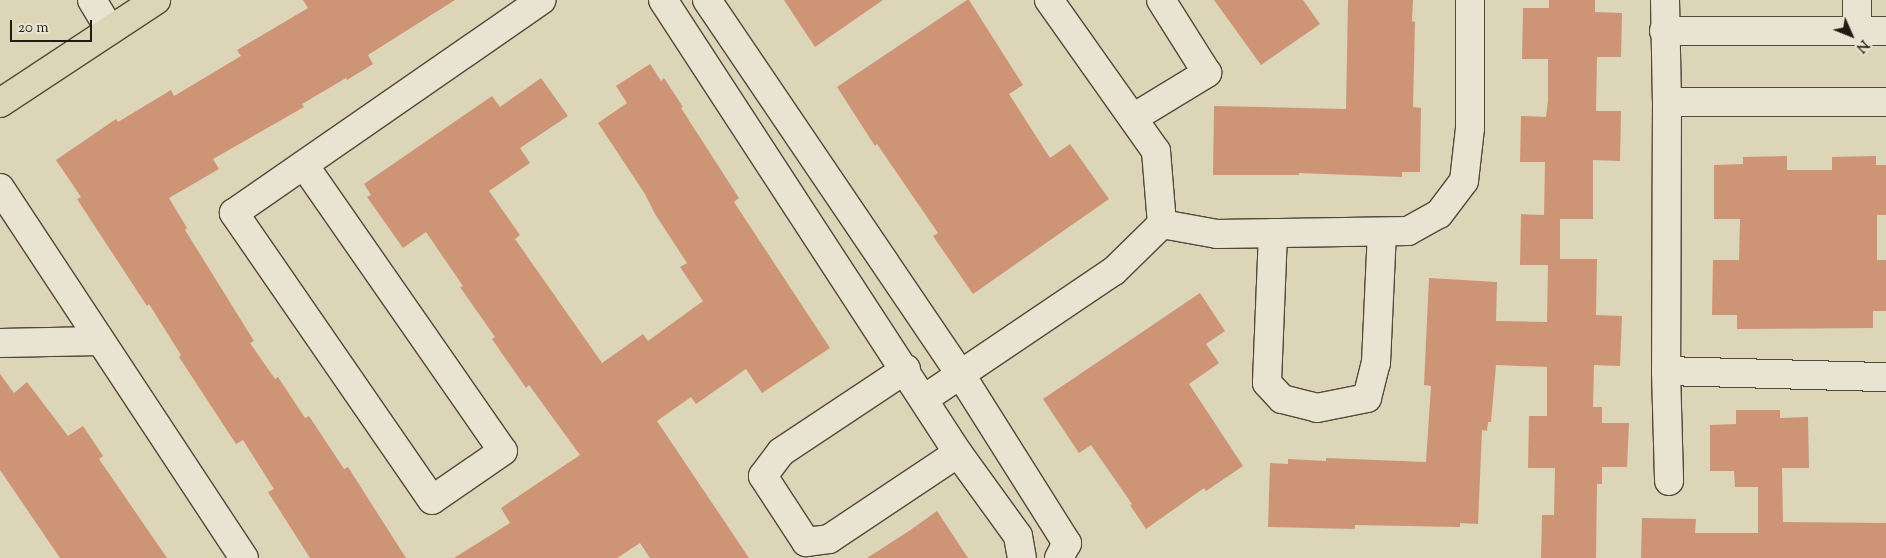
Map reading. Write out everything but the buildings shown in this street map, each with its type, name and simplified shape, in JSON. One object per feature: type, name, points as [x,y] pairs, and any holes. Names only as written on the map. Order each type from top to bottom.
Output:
[{"type":"main road","points":[[0,103],[156,0]]},
{"type":"lane","points":[[92,0],[110,30]]},
{"type":"lane","points":[[304,165],[503,451],[432,500],[234,213],[542,0]]},
{"type":"lane","points":[[663,0],[906,369],[958,453],[1018,536],[1022,558]]},
{"type":"lane","points":[[707,0],[962,375],[1067,543],[1059,558]]},
{"type":"lane","points":[[1049,0],[1156,151],[1162,224]]},
{"type":"lane","points":[[1133,118],[1207,72],[1161,0]]},
{"type":"lane","points":[[1162,224],[1217,234],[1382,232],[1408,231],[1439,214],[1464,181],[1470,128],[1470,0]]},
{"type":"lane","points":[[1665,0],[1664,31],[1667,102],[1666,371],[1669,480]]},
{"type":"lane","points":[[1857,30],[1858,0]]},
{"type":"lane","points":[[1664,31],[1886,31]]},
{"type":"lane","points":[[1667,102],[1886,102]]},
{"type":"lane","points":[[0,188],[244,558]]},
{"type":"lane","points":[[924,399],[1114,271],[1162,224]]},
{"type":"lane","points":[[1274,233],[1267,382],[1282,399],[1318,408],[1367,398],[1376,364],[1382,232]]},
{"type":"lane","points":[[0,343],[100,341]]},
{"type":"lane","points":[[906,369],[781,452],[764,476],[806,542],[829,539],[958,453]]},
{"type":"lane","points":[[1666,371],[1886,376]]}]
